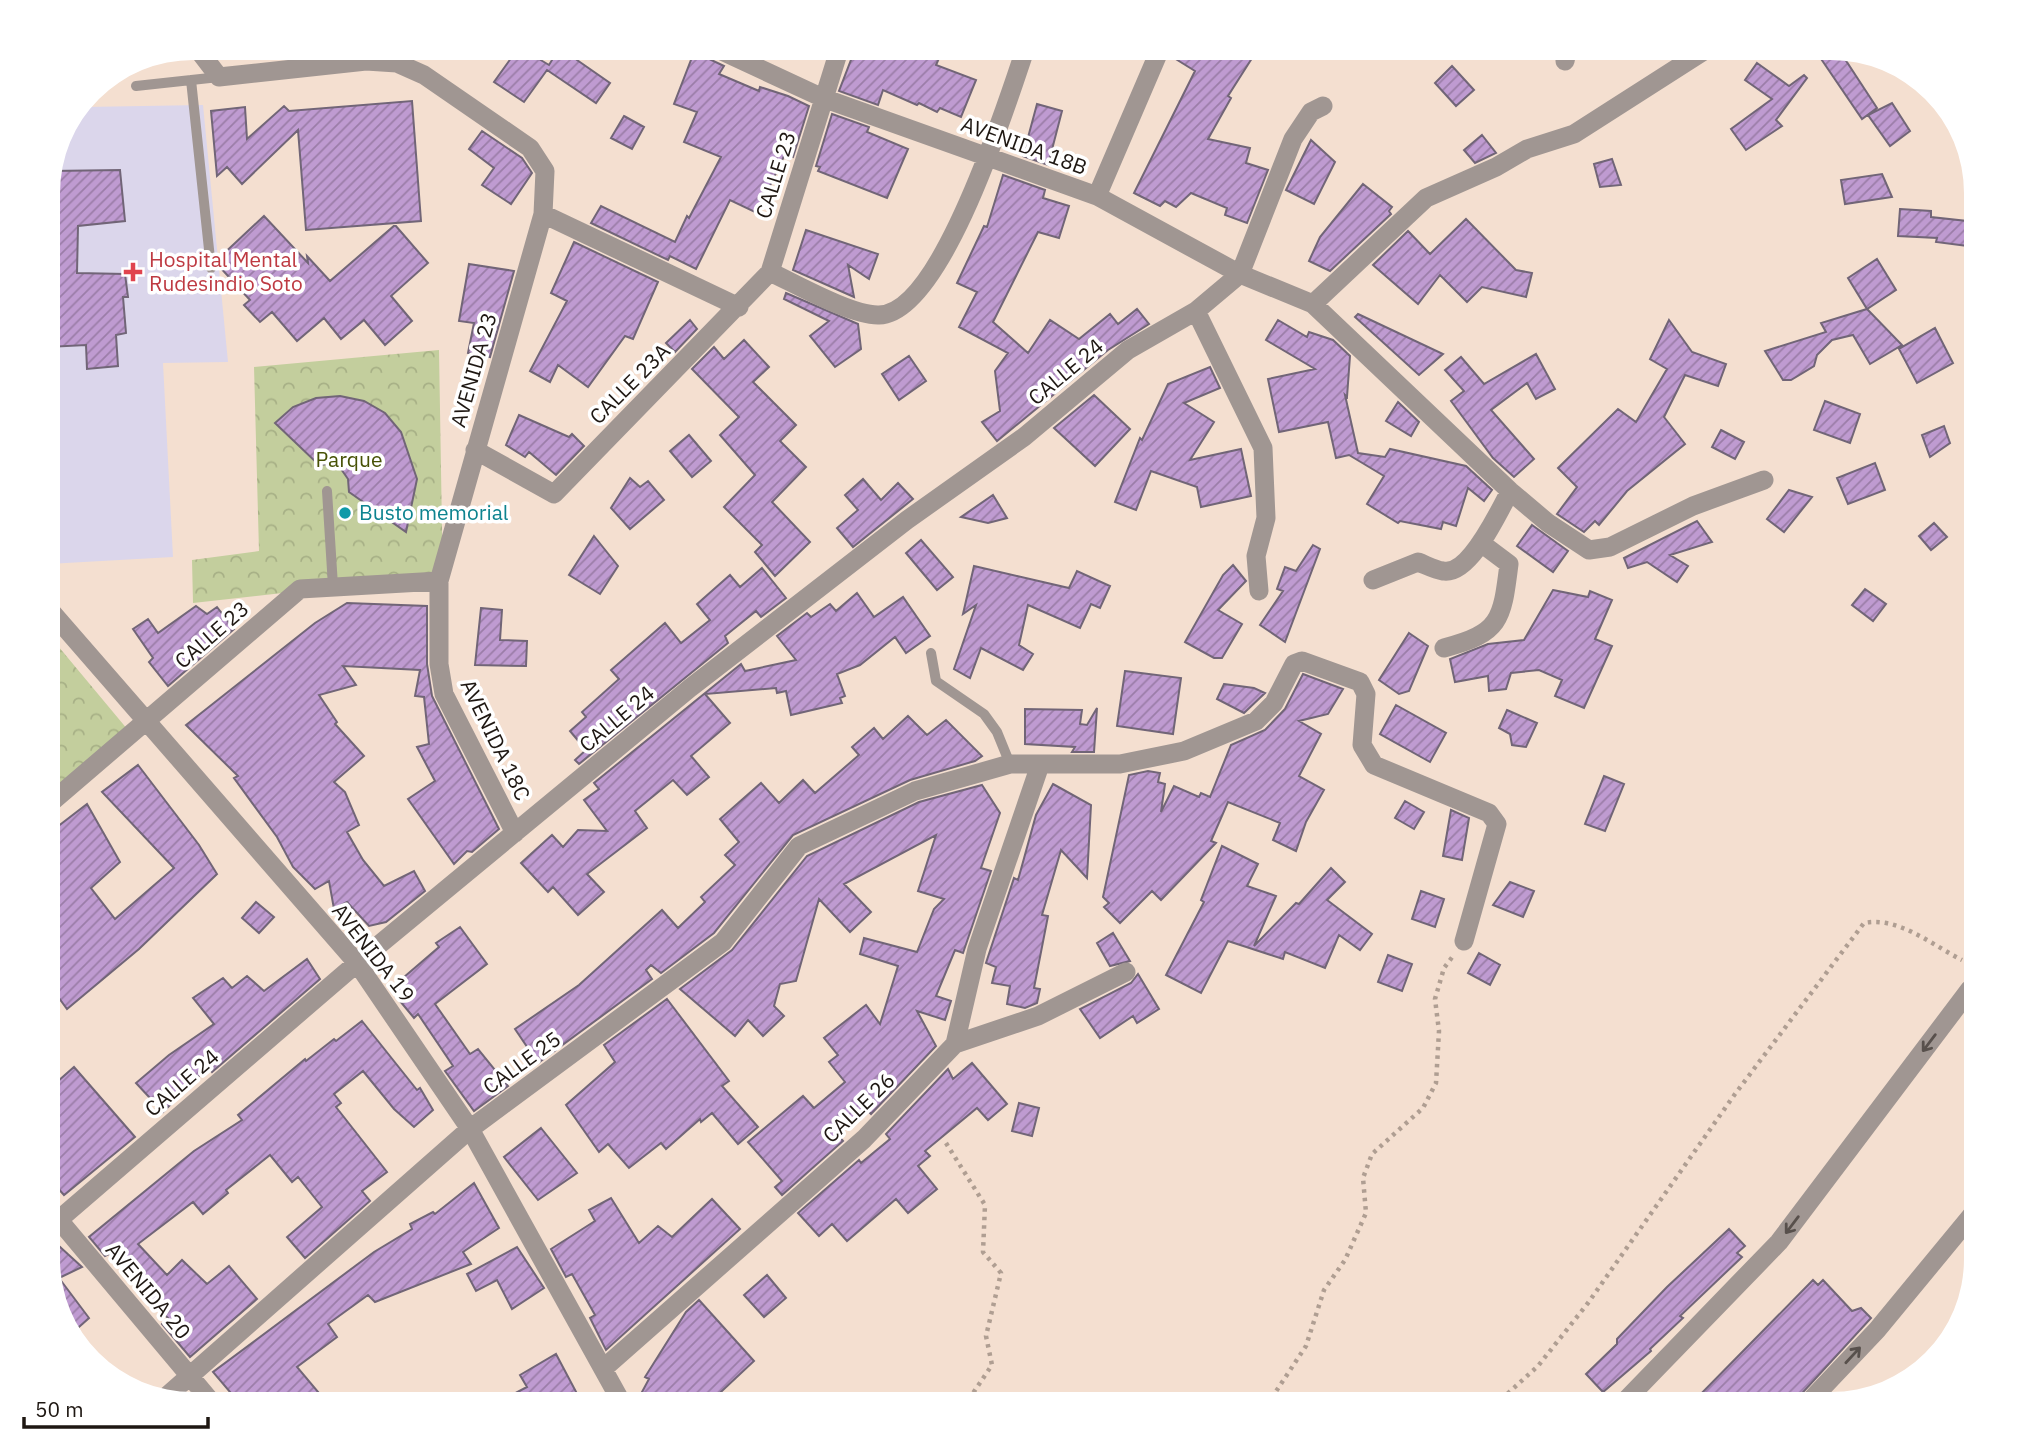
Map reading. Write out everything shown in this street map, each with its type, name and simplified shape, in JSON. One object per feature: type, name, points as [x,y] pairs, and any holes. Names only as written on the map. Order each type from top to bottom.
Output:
[{"type":"street","points":[[206,60],[219,77]]},
{"type":"street","name":"AVENIDA 18B","points":[[741,60],[823,98],[1097,196],[1240,274],[1312,304]]},
{"type":"street","name":"CALLE 23","points":[[739,307],[770,272],[836,60]]},
{"type":"street","points":[[770,272],[844,306],[879,316],[898,311],[922,288],[947,246],[989,158],[1022,60]]},
{"type":"street","points":[[1097,196],[1155,60]]},
{"type":"street","points":[[1690,60],[1574,134],[1527,149],[1496,167],[1426,198],[1312,304],[1510,491],[1548,523],[1589,550],[1610,547],[1693,506],[1764,480]]},
{"type":"street","name":"AVENIDA 23","points":[[219,77],[366,61],[397,64],[424,75],[530,148],[545,171],[543,214],[439,581]]},
{"type":"street","points":[[1240,274],[1293,139],[1311,112],[1323,106]]},
{"type":"street","points":[[543,214],[739,307]]},
{"type":"street","name":"CALLE 24","points":[[60,1211],[690,688],[908,520],[1024,437],[1128,350],[1196,310],[1240,274]]},
{"type":"street","name":"CALLE 23A","points":[[475,450],[554,494],[739,307]]},
{"type":"street","points":[[1196,310],[1263,448],[1266,518],[1256,556],[1259,591]]},
{"type":"street","points":[[1373,580],[1418,562],[1445,572],[1460,569],[1481,543],[1510,491]]},
{"type":"street","points":[[1444,648],[1474,640],[1493,628],[1504,601],[1509,564],[1481,543]]},
{"type":"street","name":"CALLE 23","points":[[60,795],[300,589],[439,581]]},
{"type":"street","name":"AVENIDA 18C","points":[[439,581],[439,664],[444,694],[515,833]]},
{"type":"street","name":"AVENIDA 19","points":[[60,622],[357,962],[470,1129],[604,1368]]},
{"type":"street","name":"CALLE 25","points":[[173,1391],[470,1129],[723,942],[799,846],[915,791],[1010,764],[1121,764],[1184,751],[1256,721],[1274,703],[1294,664],[1302,661],[1360,682],[1366,694],[1362,745],[1374,765],[1489,813],[1497,824],[1464,941]]},
{"type":"street","points":[[956,1044],[977,949],[1040,765]]},
{"type":"street","points":[[956,1044],[1038,1016],[1126,972]]},
{"type":"street","points":[[1634,1392],[1779,1242],[1964,997]]},
{"type":"street","name":"CALLE 26","points":[[604,1368],[864,1139],[956,1044]]},
{"type":"street","points":[[1818,1392],[1877,1330],[1964,1225]]},
{"type":"street","name":"AVENIDA 20","points":[[60,1229],[204,1392]]},
{"type":"street","points":[[604,1368],[617,1392]]},
{"type":"lane","points":[[136,86],[219,77]]},
{"type":"lane","points":[[191,80],[211,268]]},
{"type":"lane","points":[[327,491],[333,586]]},
{"type":"lane","points":[[931,653],[936,681],[984,714],[997,732],[1010,764]]},
{"type":"path","points":[[1509,1392],[1538,1366],[1588,1303],[1735,1094],[1864,923],[1880,920],[1896,925],[1962,960]]},
{"type":"path","points":[[1276,1392],[1306,1346],[1324,1290],[1345,1260],[1366,1213],[1363,1178],[1373,1154],[1423,1108],[1436,1083],[1438,1031],[1435,999],[1444,968],[1464,941]]},
{"type":"path","points":[[946,1143],[985,1205],[984,1252],[1001,1273],[986,1336],[992,1365],[974,1392]]},
{"type":"shaded area","name":"Hospital Mental Rudesindio Soto","points":[[203,105],[228,362],[163,363],[173,557],[60,563],[60,184],[64,158],[73,134],[91,107]]},
{"type":"green space","name":"Parque","points":[[439,350],[443,588],[300,591],[193,603],[192,560],[259,551],[254,367]]},
{"type":"green space","points":[[60,648],[128,730],[60,785]]},
{"type":"building","points":[[510,60],[541,60],[549,65],[552,60],[577,60],[610,83],[596,103],[547,70],[524,102],[494,82]]},
{"type":"building","points":[[691,60],[711,60],[724,66],[719,74],[759,91],[760,87],[809,106],[793,157],[785,154],[757,213],[730,200],[696,269],[670,256],[668,260],[591,223],[601,206],[675,242],[721,157],[684,142],[697,112],[674,104]]},
{"type":"building","points":[[851,60],[938,60],[936,65],[976,80],[961,117],[940,108],[937,112],[883,90],[878,105],[839,91]]},
{"type":"building","points":[[1177,60],[1251,60],[1228,96],[1231,98],[1208,139],[1250,148],[1246,163],[1268,170],[1247,223],[1225,215],[1227,208],[1191,193],[1176,207],[1165,201],[1160,206],[1134,193],[1195,71]]},
{"type":"building","points":[[1822,60],[1846,61],[1877,108],[1862,119]]},
{"type":"building","points":[[1757,63],[1789,86],[1804,75],[1807,78],[1776,120],[1782,126],[1746,150],[1731,129],[1772,99],[1745,80]]},
{"type":"building","points":[[1452,66],[1474,90],[1456,106],[1435,83]]},
{"type":"building","points":[[412,101],[421,221],[306,230],[298,130],[242,184],[227,167],[217,176],[211,111],[245,107],[247,139],[284,106],[289,111]]},
{"type":"building","points":[[1892,103],[1910,131],[1890,146],[1868,115]]},
{"type":"building","points":[[1037,104],[1062,111],[1048,165],[1023,156]]},
{"type":"building","points":[[832,114],[869,127],[867,132],[908,149],[887,198],[818,171],[820,167],[816,166]]},
{"type":"building","points":[[624,116],[644,127],[632,149],[611,138]]},
{"type":"building","points":[[482,131],[522,158],[532,173],[511,204],[482,185],[494,168],[469,149]]},
{"type":"building","points":[[1482,135],[1496,153],[1475,163],[1464,150]]},
{"type":"building","points":[[1311,140],[1335,162],[1314,204],[1286,190]]},
{"type":"building","points":[[1612,159],[1621,185],[1600,187],[1594,164]]},
{"type":"building","points":[[120,170],[125,221],[78,226],[77,273],[125,274],[128,297],[123,297],[126,333],[116,335],[118,366],[87,369],[86,345],[60,346],[62,171]]},
{"type":"building","points":[[1882,174],[1892,197],[1845,204],[1841,180]]},
{"type":"building","points":[[1003,175],[1045,190],[1043,198],[1069,206],[1059,238],[1038,232],[993,322],[1028,353],[1050,320],[1079,339],[1110,314],[1118,324],[1137,309],[1149,324],[1108,350],[997,441],[982,422],[1000,411],[995,371],[1008,353],[959,327],[977,292],[957,283],[984,226],[987,227]]},
{"type":"building","points":[[1363,184],[1392,207],[1389,211],[1391,214],[1330,271],[1309,261],[1320,237]]},
{"type":"building","points":[[1900,209],[1931,211],[1931,217],[1964,221],[1964,246],[1936,242],[1937,238],[1898,236]]},
{"type":"building","points":[[264,216],[308,263],[307,256],[330,281],[395,225],[428,263],[391,296],[412,321],[385,345],[364,320],[341,339],[324,318],[297,341],[272,312],[260,322],[244,305],[250,300],[218,265],[218,259]]},
{"type":"building","points":[[1466,219],[1516,270],[1532,273],[1526,297],[1482,287],[1467,302],[1440,275],[1418,304],[1373,265],[1408,231],[1430,254]]},
{"type":"building","points":[[806,230],[878,254],[869,279],[848,265],[854,297],[793,270]]},
{"type":"building","points":[[574,242],[658,282],[633,339],[625,336],[588,387],[558,365],[550,382],[530,371],[567,301],[551,293]]},
{"type":"building","points":[[1877,259],[1896,290],[1867,309],[1848,278]]},
{"type":"building","points":[[469,264],[514,271],[490,357],[468,353],[474,323],[459,321]]},
{"type":"building","points":[[786,293],[858,324],[861,349],[835,367],[810,336],[829,321],[784,299]]},
{"type":"building","points":[[1867,309],[1902,345],[1870,364],[1853,335],[1832,340],[1817,355],[1814,366],[1791,380],[1783,380],[1765,351],[1826,332],[1821,323]]},
{"type":"building","points":[[1358,314],[1443,354],[1419,375],[1355,317]]},
{"type":"building","points":[[690,320],[697,329],[675,352],[666,343]]},
{"type":"building","points":[[1278,320],[1307,337],[1309,332],[1333,340],[1350,356],[1347,397],[1345,395],[1358,453],[1385,457],[1390,449],[1466,466],[1492,490],[1484,501],[1468,488],[1456,526],[1443,522],[1441,529],[1400,521],[1398,523],[1367,504],[1384,476],[1349,455],[1336,458],[1328,422],[1279,432],[1268,379],[1315,369],[1266,340]]},
{"type":"building","points":[[1669,320],[1692,352],[1726,364],[1718,386],[1685,375],[1664,417],[1685,444],[1627,491],[1599,525],[1595,521],[1584,532],[1557,514],[1577,487],[1558,468],[1618,409],[1636,422],[1667,369],[1650,359]]},
{"type":"building","points":[[1935,328],[1953,363],[1917,383],[1899,349]]},
{"type":"building","points":[[744,340],[769,367],[753,382],[796,425],[780,441],[806,467],[772,502],[810,542],[775,576],[755,552],[762,545],[724,507],[755,475],[720,435],[739,417],[692,369],[714,347],[724,359]]},
{"type":"building","points":[[1536,354],[1555,389],[1536,399],[1527,383],[1491,410],[1534,459],[1514,477],[1493,458],[1451,401],[1464,391],[1445,370],[1461,357],[1484,384]]},
{"type":"building","points":[[909,356],[926,381],[899,400],[882,374]]},
{"type":"building","points":[[1210,367],[1220,388],[1184,403],[1214,422],[1190,460],[1241,449],[1251,496],[1201,507],[1197,487],[1151,471],[1136,510],[1115,502],[1140,438],[1142,440],[1168,384]]},
{"type":"building","points":[[1094,395],[1130,429],[1095,466],[1054,428]]},
{"type":"building","points":[[340,396],[364,401],[385,413],[401,432],[417,479],[406,532],[349,492],[348,479],[341,469],[329,464],[319,465],[275,423],[293,407],[316,398]]},
{"type":"building","points":[[1825,401],[1860,414],[1850,443],[1814,430]]},
{"type":"building","points":[[1398,402],[1419,422],[1411,436],[1386,421]]},
{"type":"building","points":[[519,415],[569,437],[572,434],[584,446],[556,475],[529,452],[525,457],[506,445]]},
{"type":"building","points":[[1944,426],[1950,443],[1930,457],[1922,435]]},
{"type":"building","points":[[1721,430],[1744,442],[1735,459],[1712,447]]},
{"type":"building","points":[[689,435],[711,461],[692,477],[670,451]]},
{"type":"building","points":[[1875,463],[1885,490],[1848,504],[1837,478]]},
{"type":"building","points":[[630,478],[640,487],[648,481],[664,500],[630,529],[611,508]]},
{"type":"building","points":[[863,479],[881,500],[898,483],[913,499],[853,547],[837,528],[858,510],[845,495]]},
{"type":"building","points":[[1789,490],[1812,497],[1784,532],[1767,519]]},
{"type":"building","points":[[993,495],[1007,518],[988,523],[961,517]]},
{"type":"building","points":[[1697,521],[1712,542],[1670,555],[1688,566],[1677,582],[1647,562],[1628,568],[1624,558]]},
{"type":"building","points":[[1934,523],[1947,537],[1931,550],[1919,536]]},
{"type":"building","points":[[1532,525],[1568,551],[1553,572],[1517,546]]},
{"type":"building","points":[[594,536],[618,566],[600,594],[569,575]]},
{"type":"building","points":[[921,540],[953,577],[937,590],[906,553]]},
{"type":"building","points":[[1313,545],[1320,549],[1285,642],[1260,625],[1283,591],[1277,589],[1285,567],[1296,571]]},
{"type":"building","points":[[1233,565],[1246,581],[1218,610],[1242,624],[1222,658],[1214,658],[1185,642],[1223,575]]},
{"type":"building","points":[[974,566],[1069,588],[1077,571],[1110,586],[1100,608],[1091,604],[1080,628],[1028,605],[1019,645],[1033,654],[1023,670],[981,648],[970,678],[954,669],[976,605],[963,614]]},
{"type":"building","points":[[762,568],[786,598],[761,617],[756,611],[725,636],[728,643],[579,764],[575,760],[586,750],[570,731],[586,717],[582,712],[619,679],[611,670],[665,623],[681,643],[710,620],[697,604],[730,575],[740,587]]},
{"type":"building","points":[[1865,589],[1886,604],[1873,621],[1852,605]]},
{"type":"building","points":[[1553,590],[1588,597],[1590,591],[1612,600],[1595,639],[1612,646],[1584,708],[1555,696],[1562,680],[1539,670],[1511,673],[1506,689],[1489,691],[1488,676],[1455,682],[1450,659],[1488,644],[1524,640]]},
{"type":"building","points":[[857,593],[874,617],[903,597],[930,636],[906,653],[895,637],[860,665],[837,674],[845,696],[840,698],[842,703],[791,715],[786,691],[777,693],[776,688],[705,694],[730,723],[691,756],[709,777],[687,795],[673,780],[635,811],[647,828],[587,874],[604,892],[578,915],[553,887],[548,892],[521,863],[552,835],[563,847],[578,830],[607,831],[584,800],[599,789],[594,783],[741,664],[745,671],[796,660],[777,636],[807,613],[811,617],[830,604],[836,611]]},
{"type":"building","points":[[347,603],[427,606],[427,664],[432,696],[499,829],[472,852],[467,851],[454,864],[408,799],[435,781],[417,747],[429,744],[424,697],[415,696],[420,670],[343,666],[356,685],[319,695],[337,722],[335,724],[364,756],[334,782],[345,792],[359,825],[347,832],[363,860],[384,886],[414,871],[425,891],[386,922],[369,926],[347,902],[334,909],[329,881],[315,889],[293,867],[277,837],[234,778],[238,776],[186,725],[315,623]]},
{"type":"building","points":[[196,606],[207,614],[217,607],[234,629],[168,686],[149,662],[153,658],[133,629],[148,619],[158,633]]},
{"type":"building","points":[[481,608],[502,610],[500,640],[527,641],[526,666],[475,665]]},
{"type":"building","points":[[1409,633],[1428,646],[1409,691],[1399,694],[1379,680]]},
{"type":"building","points":[[1125,671],[1181,678],[1173,734],[1117,726]]},
{"type":"building","points":[[1303,674],[1343,689],[1328,714],[1299,721],[1321,734],[1299,776],[1324,790],[1306,822],[1296,851],[1273,840],[1280,823],[1228,802],[1211,841],[1216,843],[1161,900],[1152,891],[1120,923],[1104,907],[1109,903],[1103,897],[1129,775],[1148,771],[1160,773],[1158,782],[1165,784],[1161,812],[1174,786],[1199,797],[1201,793],[1210,797],[1231,745],[1265,730],[1285,709]]},
{"type":"building","points":[[1224,684],[1254,688],[1265,693],[1244,713],[1217,699]]},
{"type":"building","points":[[1396,705],[1446,733],[1430,762],[1380,734]]},
{"type":"building","points":[[1097,708],[1094,752],[1072,752],[1075,747],[1025,744],[1025,709],[1082,710],[1080,724],[1087,725]]},
{"type":"building","points":[[1507,710],[1537,723],[1526,747],[1512,745],[1510,734],[1499,728]]},
{"type":"building","points":[[908,716],[927,735],[946,720],[982,756],[975,761],[910,780],[793,835],[714,933],[661,973],[651,965],[646,970],[652,979],[538,1063],[515,1029],[579,985],[662,910],[678,928],[705,902],[701,897],[735,865],[725,855],[739,842],[720,819],[761,783],[779,803],[803,780],[815,793],[859,755],[852,747],[874,728],[883,739]]},
{"type":"building","points":[[138,765],[199,845],[217,874],[139,949],[67,1009],[60,999],[60,825],[87,804],[120,862],[91,888],[115,919],[174,868],[102,792]]},
{"type":"building","points":[[1604,776],[1624,784],[1605,831],[1585,824]]},
{"type":"building","points":[[1053,784],[1091,805],[1087,878],[1061,850],[1042,915],[1048,916],[1034,988],[1040,989],[1037,1003],[1025,1008],[1007,1004],[1010,986],[992,983],[996,967],[986,963],[1014,878],[1018,880],[1036,815]]},
{"type":"building","points":[[982,785],[1000,813],[981,868],[991,871],[963,953],[955,950],[936,996],[951,1001],[945,1020],[917,1011],[936,1046],[871,1114],[865,1108],[836,1133],[843,1141],[782,1195],[775,1187],[782,1181],[748,1142],[803,1096],[814,1108],[845,1082],[829,1062],[838,1055],[824,1038],[866,1005],[880,1024],[898,966],[860,954],[864,938],[917,952],[934,909],[944,899],[918,891],[936,835],[844,884],[871,912],[850,932],[819,899],[796,981],[780,984],[774,1006],[784,1016],[763,1036],[748,1020],[735,1036],[680,989],[732,950],[807,856],[919,802]]},
{"type":"building","points":[[1405,801],[1424,812],[1414,829],[1395,818]]},
{"type":"building","points":[[1451,810],[1469,818],[1462,860],[1443,856]]},
{"type":"building","points":[[1222,846],[1258,864],[1247,886],[1276,896],[1254,946],[1296,903],[1299,904],[1331,868],[1345,882],[1327,900],[1372,934],[1360,950],[1339,935],[1325,968],[1285,952],[1283,959],[1228,941],[1201,993],[1166,975],[1204,902],[1201,900]]},
{"type":"building","points":[[1510,882],[1534,891],[1523,917],[1493,905]]},
{"type":"building","points":[[1421,891],[1444,899],[1435,927],[1412,919]]},
{"type":"building","points":[[256,902],[274,917],[259,933],[242,918]]},
{"type":"building","points":[[460,927],[487,964],[435,1004],[470,1054],[478,1049],[508,1086],[474,1111],[445,1071],[453,1066],[418,1014],[414,1018],[390,989],[439,947],[436,943]]},
{"type":"building","points":[[1113,933],[1130,961],[1110,966],[1097,943]]},
{"type":"building","points":[[1479,953],[1500,965],[1490,985],[1468,973]]},
{"type":"building","points":[[1388,955],[1412,964],[1402,991],[1378,982]]},
{"type":"building","points":[[307,959],[320,979],[212,1072],[208,1067],[163,1112],[136,1083],[169,1055],[214,1024],[193,998],[223,978],[232,988],[247,976],[264,991]]},
{"type":"building","points":[[1138,974],[1159,1009],[1137,1023],[1133,1016],[1100,1038],[1080,1009],[1131,983]]},
{"type":"building","points":[[667,999],[729,1081],[722,1086],[758,1127],[738,1144],[712,1113],[701,1122],[700,1119],[666,1149],[661,1143],[629,1168],[608,1144],[599,1152],[566,1105],[615,1062],[604,1045]]},
{"type":"building","points":[[362,1021],[417,1090],[420,1088],[433,1110],[414,1127],[394,1109],[363,1071],[334,1094],[341,1103],[336,1107],[387,1172],[362,1191],[370,1201],[305,1258],[287,1237],[322,1207],[298,1177],[292,1182],[270,1155],[226,1190],[228,1193],[203,1214],[193,1202],[138,1244],[167,1275],[182,1260],[207,1284],[229,1266],[257,1299],[190,1357],[162,1324],[168,1318],[143,1292],[149,1288],[121,1256],[117,1260],[111,1253],[105,1256],[89,1237],[194,1151],[242,1120],[238,1115],[305,1059],[306,1061]]},
{"type":"building","points":[[972,1063],[1007,1104],[988,1120],[977,1108],[925,1151],[930,1156],[918,1166],[937,1189],[908,1213],[896,1199],[847,1241],[832,1224],[819,1236],[798,1213],[859,1160],[861,1163],[890,1139],[886,1134],[948,1069],[953,1079]]},
{"type":"building","points":[[74,1067],[135,1137],[64,1195],[60,1190],[60,1079]]},
{"type":"building","points":[[1019,1103],[1039,1108],[1032,1136],[1012,1131]]},
{"type":"building","points":[[541,1128],[577,1173],[538,1200],[504,1157]]},
{"type":"building","points":[[474,1183],[499,1228],[463,1252],[471,1264],[375,1302],[368,1295],[328,1324],[337,1337],[297,1367],[318,1392],[230,1392],[213,1372],[374,1252],[412,1229],[410,1224],[433,1212],[435,1214]]},
{"type":"building","points":[[611,1198],[639,1243],[658,1226],[672,1237],[712,1199],[740,1229],[606,1350],[590,1318],[595,1315],[572,1274],[566,1277],[551,1249],[595,1221],[589,1210]]},
{"type":"building","points":[[1729,1229],[1745,1246],[1737,1253],[1742,1257],[1680,1316],[1683,1318],[1650,1349],[1651,1351],[1603,1392],[1586,1374],[1617,1344],[1617,1339],[1667,1287]]},
{"type":"building","points":[[60,1247],[82,1267],[61,1277]]},
{"type":"building","points":[[517,1247],[544,1288],[512,1309],[497,1280],[476,1291],[467,1274]]},
{"type":"building","points":[[767,1275],[786,1298],[764,1317],[744,1295]]},
{"type":"building","points":[[1813,1280],[1818,1285],[1823,1280],[1852,1311],[1861,1308],[1871,1318],[1803,1392],[1703,1392]]},
{"type":"building","points":[[62,1281],[89,1318],[78,1328]]},
{"type":"building","points":[[699,1300],[754,1361],[721,1392],[642,1392],[649,1379],[645,1377],[686,1312]]},
{"type":"building","points":[[556,1354],[576,1392],[517,1392],[527,1387],[520,1375]]},
{"type":"place","name":"Hospital Mental Rudesindio Soto","points":[[133,272]]},
{"type":"place","name":"Busto memorial","points":[[345,513]]}]
